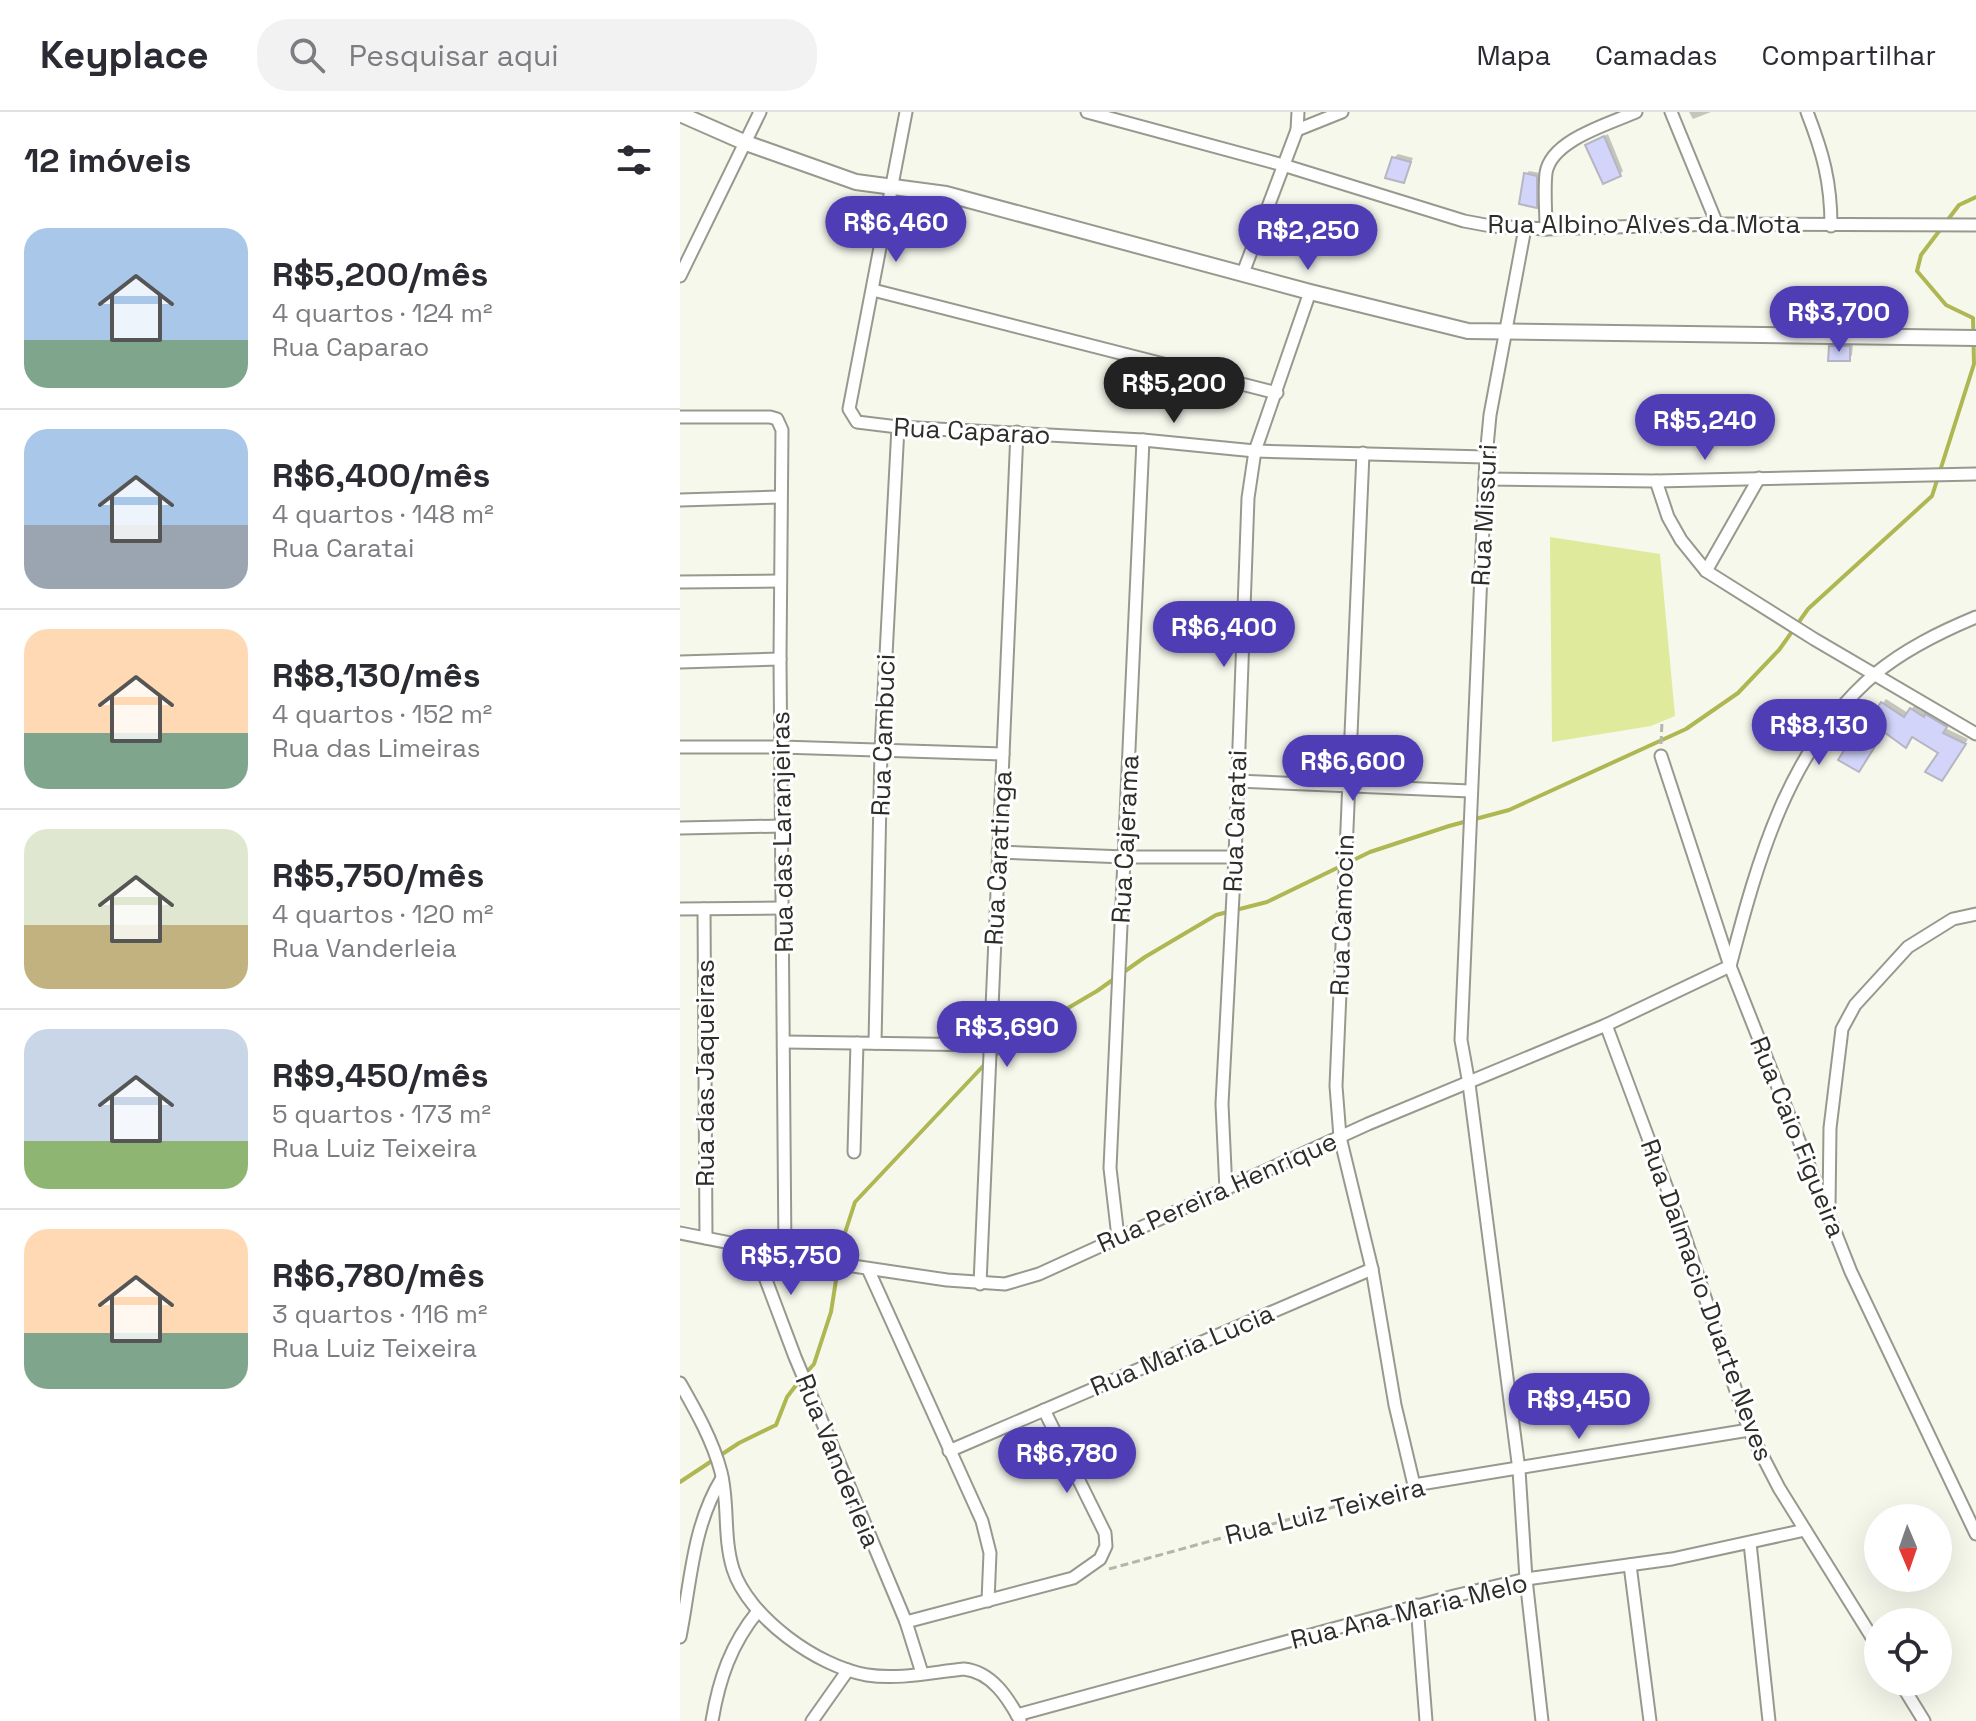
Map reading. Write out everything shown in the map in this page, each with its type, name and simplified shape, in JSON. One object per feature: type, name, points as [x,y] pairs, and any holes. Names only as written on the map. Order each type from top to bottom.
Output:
[{"type":"street","points":[[680,276],[760,112]]},
{"type":"street","points":[[906,112],[873,290],[1277,393]]},
{"type":"street","name":"Rua Albino Alves da Mota","points":[[1087,112],[1283,165],[1464,221],[1491,226],[1546,229],[1717,224],[1970,225]]},
{"type":"street","points":[[1243,273],[1297,130],[1298,112]]},
{"type":"street","points":[[1297,130],[1342,112]]},
{"type":"street","points":[[1546,229],[1546,170],[1552,157],[1561,147],[1574,140],[1636,112]]},
{"type":"street","points":[[1671,112],[1717,224]]},
{"type":"street","points":[[1807,112],[1831,191],[1831,226]]},
{"type":"street","points":[[680,114],[746,143],[856,182],[946,194],[1468,331],[1506,334],[1976,338]]},
{"type":"street","name":"Rua Missuri","points":[[1525,228],[1490,415],[1486,457],[1461,1040],[1519,1470],[1526,1579],[1542,1721]]},
{"type":"street","name":"Rua Caparao","points":[[873,290],[849,409],[852,418],[862,425],[1143,440],[1255,451],[1486,457]]},
{"type":"street","name":"Rua Caratai","points":[[1226,1191],[1222,1104],[1235,857],[1248,498],[1255,451],[1310,292]]},
{"type":"street","name":"Rua das Laranjeiras","points":[[680,417],[770,417],[777,419],[782,430],[780,659],[785,1253]]},
{"type":"street","name":"Rua Cambuci","points":[[875,1043],[881,750],[898,427]]},
{"type":"street","name":"Rua Caratinga","points":[[980,1284],[1017,432]]},
{"type":"street","name":"Rua Cajerama","points":[[1118,1237],[1110,1168],[1143,440]]},
{"type":"street","name":"Rua Camocin","points":[[1363,453],[1336,1086],[1340,1137],[1372,1269],[1395,1405],[1414,1485]]},
{"type":"street","points":[[1485,479],[1656,481],[1976,474]]},
{"type":"street","points":[[1706,571],[1759,478]]},
{"type":"street","points":[[1656,481],[1668,517],[1681,540],[1706,571],[1976,734]]},
{"type":"street","points":[[680,500],[780,497]]},
{"type":"street","points":[[680,582],[780,581]]},
{"type":"street","points":[[1730,966],[1749,896],[1782,800],[1806,754],[1874,675],[1916,646],[1976,617]]},
{"type":"street","points":[[680,662],[780,659]]},
{"type":"street","points":[[680,747],[1003,754]]},
{"type":"street","name":"Rua Caio Figueira","points":[[1661,756],[1730,966],[1851,1272],[1976,1534]]},
{"type":"street","points":[[1237,781],[1470,791]]},
{"type":"street","points":[[680,828],[782,826]]},
{"type":"street","points":[[998,852],[1235,857]]},
{"type":"street","points":[[680,909],[783,908]]},
{"type":"street","name":"Rua das Jaqueiras","points":[[704,909],[706,1238]]},
{"type":"street","points":[[1829,1215],[1830,1128],[1842,1029],[1855,1005],[1908,947],[1953,919],[1976,914]]},
{"type":"street","name":"Rua Pereira Henrique","points":[[680,1233],[826,1262],[980,1284],[1005,1284],[1039,1274],[1340,1137],[1606,1025],[1730,966]]},
{"type":"street","name":"Rua Dalmacio Duarte Neves","points":[[1606,1025],[1684,1234],[1749,1430],[1779,1488],[1864,1625]]},
{"type":"street","points":[[785,1042],[990,1047]]},
{"type":"street","points":[[854,1152],[857,1043]]},
{"type":"street","name":"Rua Vanderleia","points":[[754,1248],[795,1357],[906,1622],[922,1673]]},
{"type":"street","points":[[866,1268],[982,1521],[990,1575],[988,1601]]},
{"type":"street","name":"Rua Maria Lucia","points":[[949,1451],[1372,1269]]},
{"type":"street","points":[[680,1383],[711,1444],[722,1474],[728,1551],[734,1573],[758,1611],[787,1637],[848,1670],[884,1677],[977,1671],[996,1685],[1018,1718]]},
{"type":"street","points":[[906,1622],[1073,1578],[1100,1559],[1106,1546],[1105,1533],[1044,1410]]},
{"type":"street","name":"Rua Luiz Teixeira","points":[[1414,1485],[1749,1430]]},
{"type":"street","points":[[680,1637],[701,1522],[707,1502],[722,1474]]},
{"type":"street","name":"Rua Ana Maria Melo","points":[[1018,1718],[1417,1605],[1526,1579],[1630,1565],[1805,1530]]},
{"type":"street","points":[[1750,1543],[1769,1721]]},
{"type":"street","points":[[1630,1565],[1650,1721]]},
{"type":"street","points":[[1417,1605],[1422,1720]]},
{"type":"street","points":[[712,1721],[716,1696],[730,1653],[741,1631],[758,1611]]},
{"type":"street","points":[[812,1721],[848,1670]]},
{"type":"street","points":[[1909,1696],[1924,1721]]},
{"type":"path","points":[[1661,756],[1662,725]]},
{"type":"path","name":"Rua Luiz Teixeira","points":[[1103,1570],[1414,1485]]},
{"type":"green space","points":[[1550,537],[1660,554],[1675,716],[1651,726],[1552,742]]},
{"type":"building","points":[[1604,136],[1621,176],[1603,184],[1585,145]]},
{"type":"building","points":[[1392,157],[1411,162],[1404,183],[1385,178]]},
{"type":"building","points":[[1524,173],[1537,176],[1537,208],[1519,204]]},
{"type":"building","points":[[1829,346],[1850,346],[1850,361],[1828,361]]},
{"type":"building","points":[[1881,702],[1904,717],[1910,708],[1924,717],[1925,714],[1947,727],[1943,733],[1966,744],[1942,781],[1925,772],[1938,753],[1912,737],[1906,748],[1884,732],[1859,772],[1838,760],[1857,730],[1846,722],[1854,711],[1868,721]]},
{"type":"waterway","points":[[993,1057],[1017,1038],[1216,915],[1267,902],[1370,852],[1509,810],[1686,729],[1738,693],[1779,650],[1808,609],[1932,496],[1974,364],[1973,318],[1946,305],[1917,271],[1921,255],[1959,205],[1976,197]]},
{"type":"waterway","points":[[806,1373],[814,1364],[831,1312],[842,1242],[855,1202],[986,1063]]},
{"type":"waterway","points":[[680,1482],[739,1443],[776,1425],[787,1397],[800,1380]]}]
